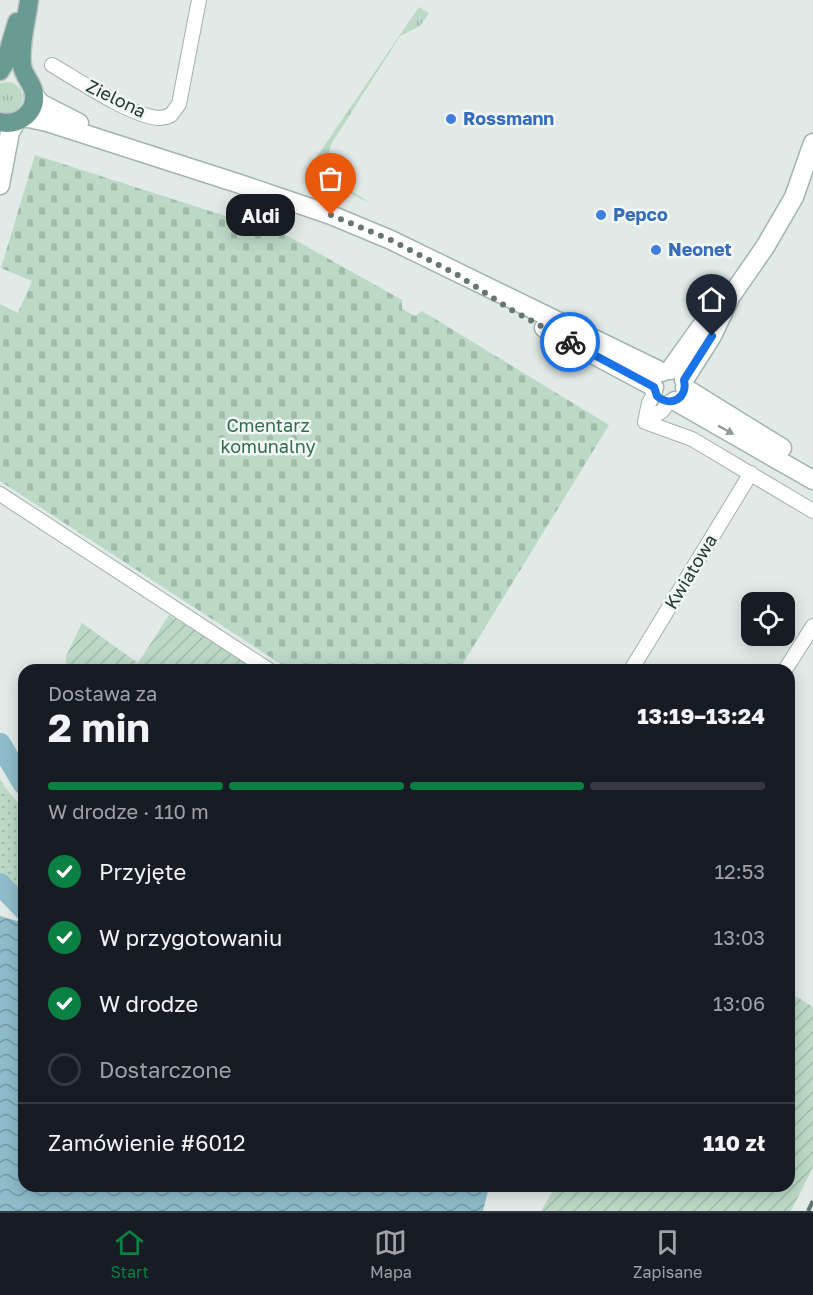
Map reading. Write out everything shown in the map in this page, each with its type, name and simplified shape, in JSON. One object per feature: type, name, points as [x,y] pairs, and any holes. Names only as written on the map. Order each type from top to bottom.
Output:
[{"type":"main road","points":[[0,71],[5,63],[24,0]]},
{"type":"main road","points":[[29,0],[21,64],[34,95],[40,103],[52,111],[125,148]]},
{"type":"main road","points":[[0,71],[14,71],[26,78]]},
{"type":"main road","points":[[0,185],[13,120],[31,108],[34,95]]},
{"type":"main road","points":[[13,120],[47,122],[331,215],[391,240],[456,274],[510,309],[669,387],[791,454],[813,470]]},
{"type":"main road","points":[[669,387],[700,328],[731,296],[765,247],[794,197],[813,143]]},
{"type":"main road","points":[[669,387],[813,480]]},
{"type":"street","name":"Zielona","points":[[52,65],[119,104],[150,116],[160,118],[171,115],[179,104],[199,0]]},
{"type":"street","points":[[669,387],[662,411],[645,422],[692,439],[813,511]]},
{"type":"street","name":"Kwiatowa","points":[[634,664],[751,473]]},
{"type":"street","points":[[0,494],[261,664]]},
{"type":"street","points":[[789,664],[813,626]]},
{"type":"green space","points":[[419,7],[429,13],[420,26],[400,36],[330,147],[330,158],[338,171],[334,179],[371,204],[307,171]]},
{"type":"green space","points":[[10,82],[21,91],[22,102],[14,112],[0,113],[0,83]]},
{"type":"green space","name":"Cmentarz komunalny","points":[[35,155],[288,236],[402,300],[402,309],[415,316],[422,311],[609,425],[463,664],[281,664],[0,481],[0,304],[18,313],[32,281],[1,268]]},
{"type":"green space","points":[[169,615],[251,664],[66,664],[66,656],[82,623],[138,663]]},
{"type":"green space","points":[[0,778],[18,803],[18,894],[0,873]]},
{"type":"green space","points":[[795,996],[813,1007],[813,1167],[791,1211],[541,1211],[552,1192],[795,1192]]},
{"type":"water","points":[[0,916],[18,921],[18,1192],[488,1192],[483,1211],[0,1211]]},
{"type":"waterway","points":[[0,744],[18,774]]},
{"type":"waterway","points":[[0,884],[18,903]]},
{"type":"railway","points":[[808,1211],[813,1201]]},
{"type":"way so far","points":[[331,215],[391,240],[456,274],[510,309],[570,342]]},
{"type":"place","name":"Rossmann","points":[[451,119]]},
{"type":"place","name":"Aldi","points":[[331,215]]},
{"type":"place","name":"Pepco","points":[[601,215]]},
{"type":"place","name":"Neonet","points":[[656,250]]},
{"type":"route","points":[[570,342],[654,387],[657,396],[669,402],[682,396],[686,388],[684,380],[712,336]]}]
